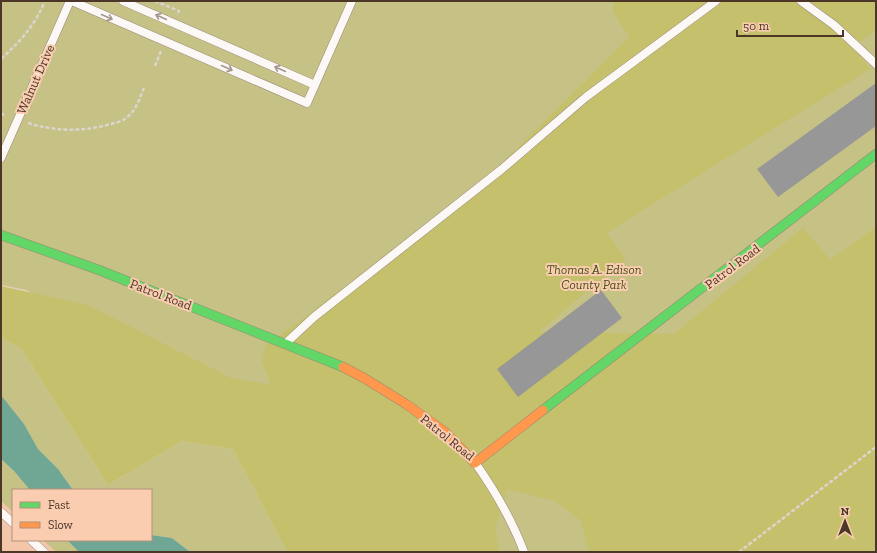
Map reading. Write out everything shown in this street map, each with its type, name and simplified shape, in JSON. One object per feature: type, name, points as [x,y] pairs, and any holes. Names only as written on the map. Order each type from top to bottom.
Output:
[{"type":"street","name":"Patrol Road","points":[[1,235],[99,270],[332,362],[376,385],[406,404],[444,432],[475,463],[876,154]]},
{"type":"lane","points":[[71,1],[307,103],[352,1]]},
{"type":"lane","name":"Walnut Drive","points":[[1,158],[71,1]]},
{"type":"lane","points":[[123,1],[315,85]]},
{"type":"lane","points":[[286,344],[314,317],[502,169],[586,97],[716,1]]},
{"type":"lane","points":[[801,1],[834,24],[876,64]]},
{"type":"lane","points":[[475,463],[503,506],[524,552]]},
{"type":"lane","points":[[2,514],[12,522]]},
{"type":"lane","points":[[32,541],[44,552]]},
{"type":"path","points":[[1,59],[29,30],[45,1]]},
{"type":"path","points":[[155,1],[179,11]]},
{"type":"path","points":[[155,66],[162,48]]},
{"type":"path","points":[[28,123],[49,128],[87,130],[118,122],[128,117],[133,111],[144,88]]},
{"type":"path","points":[[1,118],[2,113],[8,115]]},
{"type":"path","points":[[739,552],[876,447]]},
{"type":"shaded area","points":[[1,395],[24,424],[38,449],[58,469],[72,489],[29,489],[14,471],[1,459]]},
{"type":"shaded area","points":[[1,501],[12,511],[12,541],[44,541],[56,552],[1,552]]},
{"type":"shaded area","points":[[152,535],[172,538],[190,552],[79,552],[68,541],[152,541]]},
{"type":"green space","name":"Thomas A. Edison County Park","points":[[1,1],[876,1],[876,552],[431,552],[400,501],[26,290],[1,285]]},
{"type":"green space","points":[[614,1],[876,1],[876,30],[853,47],[870,69],[606,233],[626,259],[538,332],[674,334],[803,228],[830,260],[876,227],[876,552],[589,552],[581,521],[555,501],[507,489],[495,529],[500,552],[287,552],[233,449],[182,441],[108,485],[21,348],[1,338],[1,286],[87,305],[231,378],[271,385],[262,361],[266,345],[297,323],[490,175],[629,37],[613,11]]},
{"type":"green space","points":[[1,338],[21,348],[108,485],[182,441],[233,449],[287,552],[190,552],[172,538],[152,535],[152,489],[72,489],[58,469],[38,449],[24,424],[1,395]]},
{"type":"green space","points":[[1,459],[14,471],[29,489],[12,489],[12,511],[1,501]]},
{"type":"green space","points":[[44,541],[68,541],[79,552],[56,552]]},
{"type":"building","points":[[876,83],[876,126],[778,197],[757,169]]},
{"type":"building","points":[[601,290],[622,318],[518,397],[497,369]]},
{"type":"traffic: fast","points":[[543,410],[876,154]]},
{"type":"traffic: fast","points":[[1,235],[99,270],[343,367]]},
{"type":"traffic: slow","points":[[343,367],[406,404],[445,432],[475,463],[543,410]]}]
